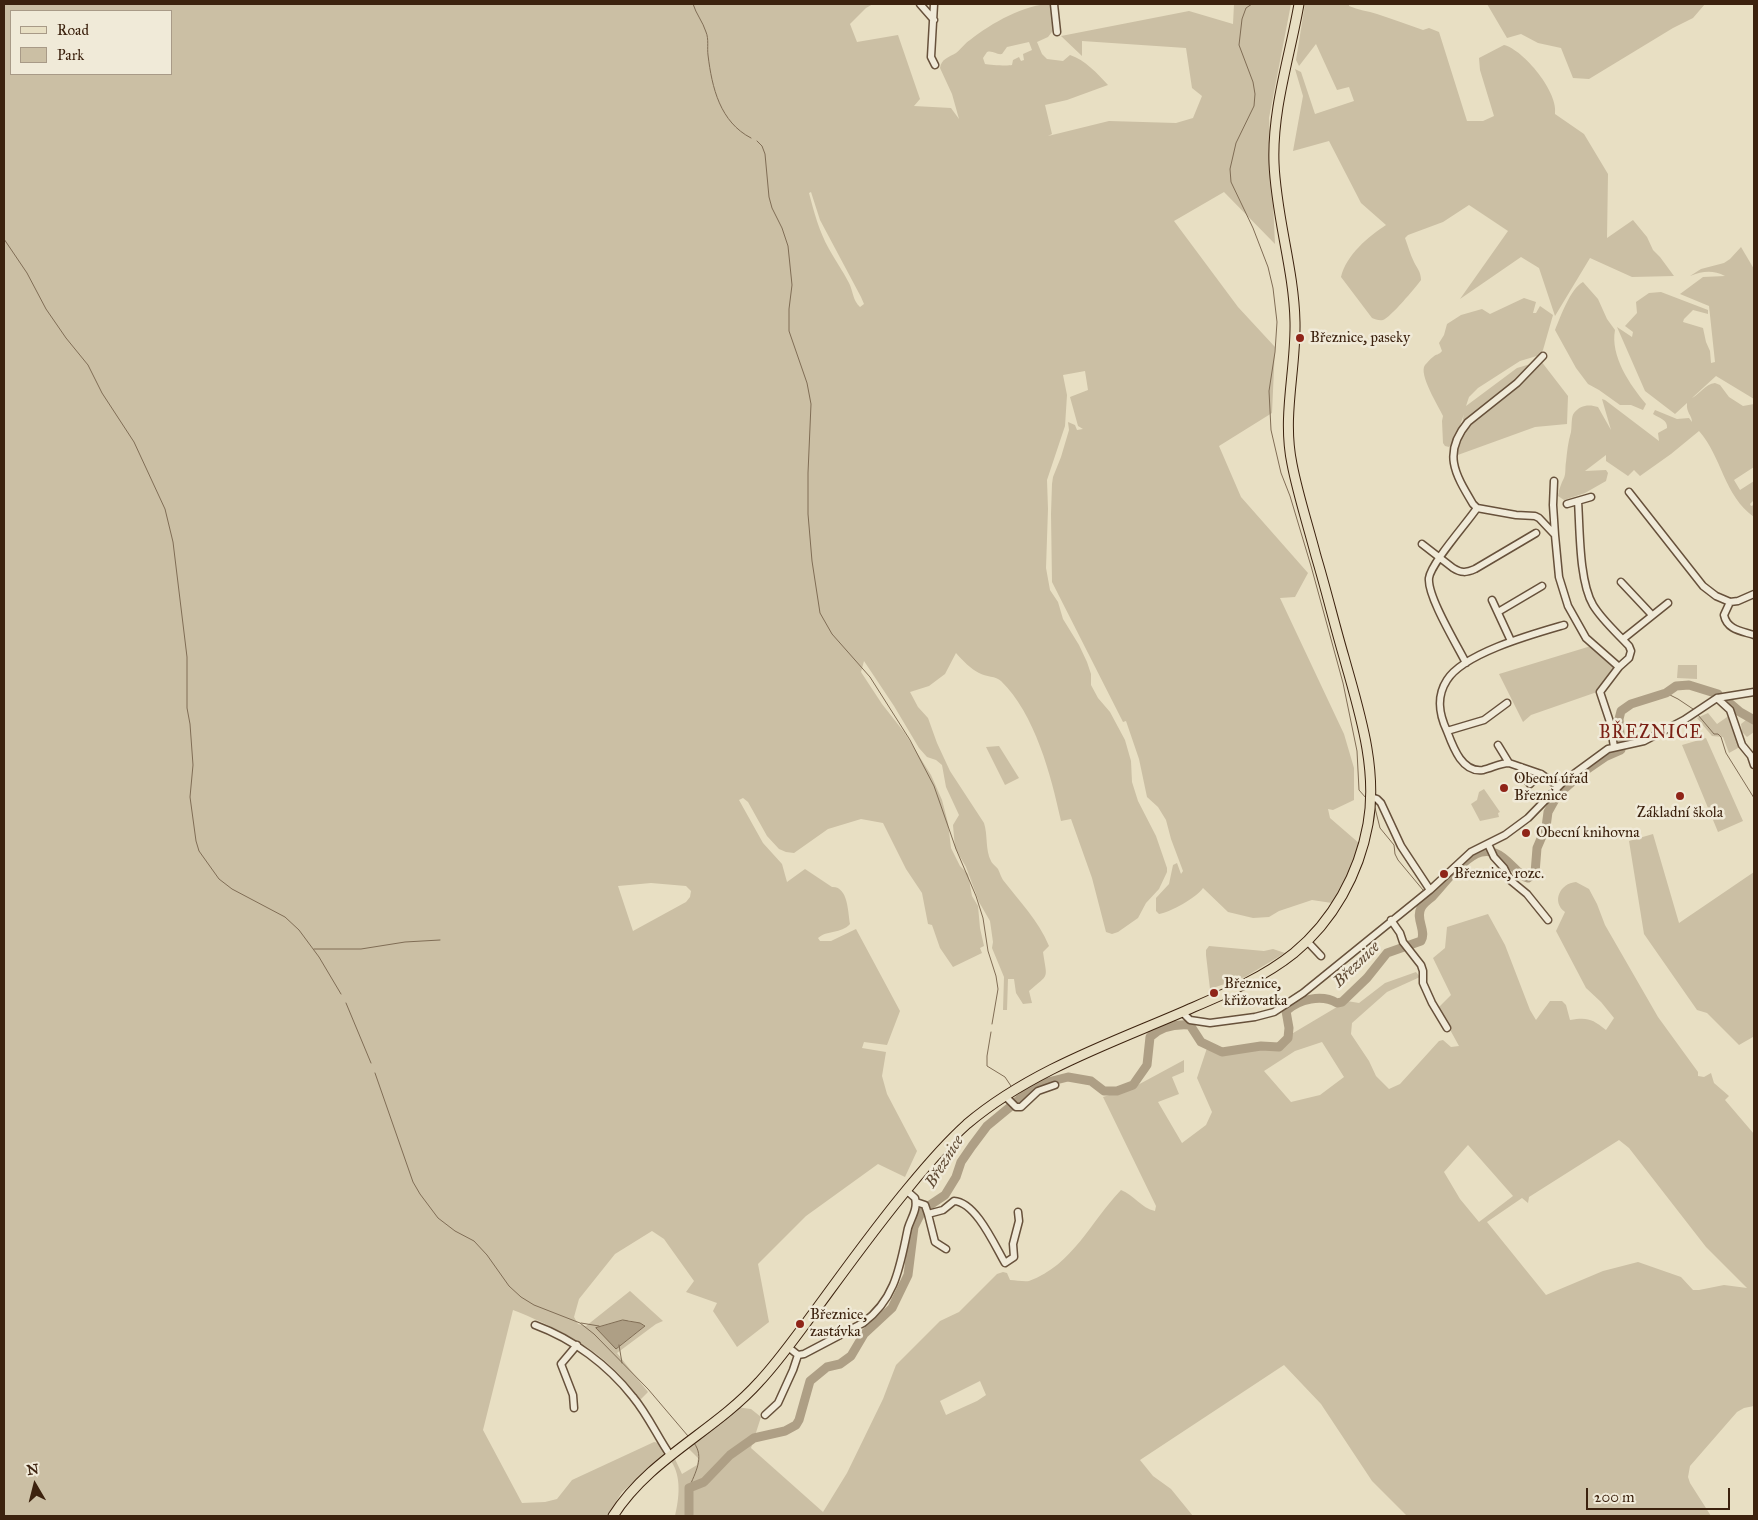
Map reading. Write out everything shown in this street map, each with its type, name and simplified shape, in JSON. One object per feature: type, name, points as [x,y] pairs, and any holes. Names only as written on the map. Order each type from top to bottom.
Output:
[{"type":"main road","points":[[612,1516],[643,1479],[754,1388],[788,1347],[906,1190],[928,1164],[970,1122],[1011,1092],[1078,1058],[1260,976],[1288,958],[1307,941],[1337,904],[1351,878],[1364,843],[1371,797],[1370,767],[1362,725],[1296,481],[1288,434],[1295,318],[1291,278],[1274,171],[1274,136],[1299,4]]},
{"type":"street","points":[[920,4],[934,20]]},
{"type":"street","points":[[935,65],[931,57],[936,4]]},
{"type":"street","points":[[1054,4],[1057,32]]},
{"type":"street","points":[[1543,356],[1517,383],[1468,422],[1459,434],[1454,447],[1454,471],[1477,508],[1535,516],[1555,535]]},
{"type":"street","points":[[1554,481],[1553,505],[1560,583],[1568,606],[1586,638],[1619,667]]},
{"type":"street","points":[[1629,492],[1704,586],[1716,596],[1730,602],[1738,601],[1754,594]]},
{"type":"street","points":[[1567,504],[1591,497]]},
{"type":"street","points":[[1578,501],[1583,568],[1589,596],[1596,610],[1629,646],[1631,654],[1600,692],[1619,746]]},
{"type":"street","points":[[1466,663],[1431,591],[1429,579],[1440,558],[1477,508]]},
{"type":"street","points":[[1422,544],[1458,571],[1470,571],[1536,533]]},
{"type":"street","points":[[1621,582],[1652,615]]},
{"type":"street","points":[[1498,612],[1542,586]]},
{"type":"street","points":[[1492,600],[1511,641]]},
{"type":"street","points":[[1730,602],[1725,613],[1726,622],[1732,628],[1754,635]]},
{"type":"street","points":[[1623,639],[1668,603]]},
{"type":"street","points":[[1558,786],[1542,774],[1509,764],[1503,763],[1482,770],[1469,768],[1461,760],[1447,731],[1440,709],[1441,693],[1447,679],[1466,663],[1511,641],[1564,625]]},
{"type":"street","points":[[1182,1012],[1190,1020],[1210,1023],[1254,1017],[1274,1012],[1303,993],[1430,890],[1461,859],[1475,849],[1490,849],[1528,818],[1558,786],[1604,751],[1644,741],[1684,720],[1717,698],[1754,692]]},
{"type":"street","points":[[1717,698],[1730,710],[1742,745],[1751,756],[1754,765]]},
{"type":"street","points":[[1447,731],[1484,720],[1506,703]]},
{"type":"street","points":[[1498,745],[1509,764]]},
{"type":"street","points":[[1521,767],[1523,776],[1530,784],[1542,774]]},
{"type":"street","points":[[1371,797],[1381,803],[1401,846],[1430,890]]},
{"type":"street","points":[[1490,849],[1512,881],[1527,894],[1548,920]]},
{"type":"street","points":[[1391,920],[1406,946],[1422,968],[1423,983],[1447,1028]]},
{"type":"street","points":[[1307,941],[1321,956]]},
{"type":"street","points":[[1011,1092],[1016,1107],[1021,1107],[1038,1091],[1055,1085]]},
{"type":"street","points":[[788,1347],[798,1355],[804,1354],[863,1323],[870,1318],[887,1298],[898,1274],[916,1202],[915,1198],[906,1190]]},
{"type":"street","points":[[927,1211],[943,1210],[954,1201],[962,1203],[980,1220],[1005,1263],[1014,1257],[1013,1244],[1019,1221],[1018,1212]]},
{"type":"street","points":[[916,1202],[923,1204],[927,1211],[935,1242],[946,1249]]},
{"type":"street","points":[[535,1325],[577,1345],[630,1392],[670,1455]]},
{"type":"street","points":[[574,1408],[573,1395],[561,1364],[577,1345]]},
{"type":"street","points":[[765,1415],[778,1403],[798,1355]]},
{"type":"green space","points":[[4,4],[873,4],[866,8],[850,24],[857,42],[898,35],[920,99],[914,106],[951,108],[959,119],[952,94],[940,68],[942,62],[956,53],[968,41],[998,21],[1030,7],[1052,4],[1055,28],[1048,37],[1037,42],[1042,54],[1047,59],[1063,61],[1070,55],[1075,57],[1090,67],[1108,85],[1067,100],[1045,105],[1052,134],[1048,136],[1109,121],[1176,123],[1193,118],[1202,96],[1192,88],[1186,48],[1082,41],[1082,56],[1061,36],[1189,11],[1233,24],[1234,4],[1291,4],[1269,118],[1275,244],[1224,192],[1174,221],[1238,307],[1275,347],[1272,413],[1219,446],[1241,497],[1308,573],[1295,597],[1280,598],[1344,734],[1354,768],[1354,800],[1333,810],[1328,809],[1330,818],[1360,844],[1344,883],[1332,903],[1312,900],[1279,911],[1269,917],[1253,918],[1228,912],[1203,888],[1195,896],[1176,908],[1159,914],[1156,911],[1156,898],[1169,884],[1173,865],[1177,863],[1181,874],[1183,871],[1166,820],[1158,807],[1147,797],[1139,759],[1126,721],[1123,722],[1052,582],[1051,514],[1053,477],[1069,430],[1068,422],[1075,425],[1077,430],[1083,429],[1078,426],[1070,397],[1088,390],[1085,371],[1063,375],[1067,395],[1065,426],[1047,480],[1046,568],[1050,590],[1058,602],[1063,619],[1087,662],[1091,674],[1091,685],[1098,698],[1110,712],[1125,740],[1131,761],[1132,782],[1138,801],[1156,836],[1167,872],[1159,889],[1146,903],[1138,918],[1118,932],[1112,934],[1106,932],[1092,878],[1071,819],[1061,821],[1047,765],[1023,710],[1001,681],[976,671],[956,653],[945,674],[929,686],[910,692],[918,707],[928,718],[950,771],[984,823],[989,857],[1003,880],[1034,919],[1049,946],[1043,952],[1046,972],[1044,978],[1029,991],[1032,1003],[1023,1004],[1016,993],[1014,979],[1008,979],[1007,1010],[1003,1010],[1004,977],[992,948],[990,921],[979,902],[966,867],[955,848],[953,825],[959,815],[946,787],[942,765],[936,760],[927,757],[919,748],[864,661],[861,672],[882,704],[904,732],[931,775],[942,800],[948,823],[951,848],[960,866],[968,874],[972,896],[978,906],[984,946],[980,948],[982,953],[953,967],[940,948],[932,925],[928,924],[922,893],[906,869],[883,823],[861,819],[828,829],[794,853],[786,852],[779,849],[767,836],[748,802],[743,798],[739,800],[763,843],[782,864],[787,882],[805,869],[832,887],[837,888],[844,895],[850,924],[818,938],[820,941],[831,941],[856,929],[900,1011],[887,1045],[864,1042],[862,1048],[886,1052],[882,1076],[887,1094],[917,1151],[905,1177],[878,1164],[806,1216],[758,1264],[769,1322],[737,1347],[713,1311],[717,1303],[686,1292],[694,1281],[664,1239],[652,1231],[615,1254],[579,1299],[574,1317],[578,1324],[586,1326],[630,1291],[663,1321],[656,1324],[617,1353],[648,1392],[639,1401],[618,1373],[595,1353],[556,1329],[513,1310],[483,1430],[522,1503],[545,1502],[557,1499],[572,1480],[654,1442],[659,1443],[664,1450],[663,1456],[622,1492],[607,1516],[4,1516]],"holes":[[[1029,42],[1032,50],[1023,54],[1024,60],[1021,61],[1019,57],[1013,60],[1012,65],[985,64],[983,58],[987,52],[1002,54],[1007,47]],[[811,192],[820,220],[864,304],[860,307],[854,299],[847,279],[822,235],[809,193]],[[651,883],[686,886],[691,891],[690,897],[686,902],[633,931],[618,886]],[[628,1320],[645,1325],[644,1327],[616,1349]]]},
{"type":"green space","points":[[1305,4],[1349,4],[1349,6],[1423,30],[1429,28],[1439,32],[1467,121],[1483,121],[1494,116],[1480,70],[1479,58],[1504,45],[1521,55],[1530,63],[1546,84],[1555,105],[1555,114],[1584,134],[1608,174],[1607,238],[1633,220],[1647,237],[1653,250],[1674,276],[1632,277],[1590,258],[1555,316],[1539,268],[1521,257],[1460,299],[1508,231],[1469,205],[1443,222],[1408,235],[1405,238],[1420,272],[1421,280],[1387,318],[1377,320],[1372,318],[1341,277],[1348,261],[1359,247],[1386,225],[1361,203],[1329,141],[1293,151],[1303,96],[1295,69],[1301,72],[1315,114],[1354,101],[1349,87],[1337,90],[1316,44],[1299,66],[1296,60]]},
{"type":"green space","points":[[1487,4],[1705,4],[1693,18],[1589,79],[1573,78],[1561,48],[1538,43],[1521,34],[1507,38]]},
{"type":"green space","points":[[1741,247],[1754,269],[1754,399],[1716,376],[1692,398],[1708,385],[1715,383],[1720,385],[1729,397],[1743,406],[1754,404],[1754,467],[1734,480],[1740,490],[1754,481],[1754,500],[1750,504],[1751,506],[1754,505],[1754,517],[1736,498],[1707,441],[1699,431],[1640,476],[1634,470],[1628,476],[1606,461],[1606,455],[1585,471],[1606,470],[1608,473],[1606,481],[1585,493],[1564,500],[1558,496],[1565,475],[1572,417],[1579,408],[1588,405],[1598,407],[1611,430],[1602,399],[1605,400],[1659,441],[1658,433],[1667,428],[1667,425],[1663,419],[1653,414],[1655,410],[1677,419],[1689,418],[1692,422],[1687,409],[1687,403],[1675,414],[1645,391],[1617,327],[1632,337],[1633,332],[1625,326],[1637,313],[1636,302],[1649,293],[1661,292],[1708,310],[1708,314],[1693,310],[1683,322],[1703,328],[1710,351],[1711,363],[1715,362],[1709,306],[1680,294],[1703,277],[1725,276],[1708,272],[1690,276],[1701,269],[1724,263]]},
{"type":"green space","points":[[1583,282],[1598,299],[1607,319],[1615,330],[1615,350],[1618,360],[1628,379],[1646,404],[1643,410],[1631,405],[1620,405],[1588,384],[1576,368],[1555,330],[1574,290]]},
{"type":"green space","points":[[1524,298],[1536,302],[1533,313],[1536,313],[1540,306],[1553,315],[1543,350],[1540,355],[1520,361],[1478,388],[1469,397],[1466,406],[1517,368],[1541,361],[1568,396],[1567,424],[1535,427],[1455,456],[1464,414],[1454,443],[1449,447],[1445,446],[1443,443],[1443,416],[1424,376],[1425,365],[1442,351],[1439,343],[1444,335],[1447,324],[1461,315],[1482,309],[1490,314]]},
{"type":"green space","points":[[1591,646],[1617,667],[1597,692],[1531,715],[1523,722],[1499,674]]},
{"type":"green space","points":[[1678,665],[1697,665],[1697,679],[1677,678]]},
{"type":"green space","points":[[1735,707],[1746,714],[1754,716],[1754,732],[1747,737],[1742,732],[1741,724],[1746,720],[1735,713]]},
{"type":"green space","points":[[1708,713],[1717,724],[1730,715],[1739,738],[1738,748],[1729,753],[1723,737],[1712,736],[1697,718]]},
{"type":"green space","points":[[1706,738],[1743,821],[1718,832],[1682,745]]},
{"type":"green space","points":[[999,746],[1019,778],[1005,785],[986,747]]},
{"type":"green space","points":[[1484,789],[1500,812],[1498,813],[1499,817],[1480,821],[1471,804],[1477,800],[1479,792]]},
{"type":"green space","points":[[1653,834],[1679,923],[1754,872],[1754,1033],[1753,1037],[1739,1045],[1707,1013],[1697,1010],[1644,934],[1629,841]]},
{"type":"green space","points":[[1576,882],[1589,889],[1605,925],[1658,1017],[1698,1072],[1698,1076],[1704,1077],[1711,1073],[1714,1083],[1729,1096],[1725,1100],[1754,1134],[1754,1406],[1737,1412],[1690,1466],[1688,1477],[1690,1483],[1711,1516],[1407,1516],[1372,1481],[1321,1404],[1284,1365],[1140,1460],[1153,1476],[1171,1489],[1193,1516],[675,1516],[678,1502],[678,1481],[671,1461],[675,1459],[682,1474],[697,1465],[698,1458],[686,1446],[736,1407],[751,1409],[761,1417],[751,1448],[823,1512],[847,1473],[883,1399],[896,1365],[940,1321],[959,1312],[997,1274],[1003,1272],[1007,1273],[1010,1280],[1029,1281],[1044,1274],[1058,1264],[1070,1253],[1121,1190],[1155,1211],[1156,1206],[1103,1097],[1134,1087],[1184,1060],[1184,1072],[1172,1077],[1179,1094],[1158,1102],[1182,1143],[1206,1125],[1212,1112],[1197,1078],[1207,1048],[1224,1050],[1261,1044],[1273,1045],[1347,1001],[1359,1003],[1385,983],[1416,972],[1420,977],[1387,992],[1352,1023],[1351,1034],[1369,1061],[1376,1076],[1389,1089],[1400,1084],[1439,1041],[1443,1040],[1451,1047],[1459,1046],[1438,1008],[1451,995],[1433,958],[1445,948],[1447,927],[1488,914],[1505,945],[1530,1010],[1536,1020],[1550,1001],[1562,1001],[1566,1005],[1570,1020],[1590,1020],[1606,1030],[1614,1018],[1586,988],[1556,931],[1565,912],[1559,903],[1559,894],[1570,883]],"holes":[[[1322,1042],[1344,1077],[1320,1095],[1291,1102],[1264,1071],[1295,1051]],[[1619,1140],[1629,1148],[1706,1247],[1747,1288],[1724,1285],[1693,1290],[1681,1277],[1638,1262],[1603,1271],[1546,1295],[1487,1222],[1522,1198],[1528,1203],[1529,1197]],[[1468,1145],[1513,1196],[1479,1222],[1460,1199],[1444,1172]],[[980,1381],[986,1395],[946,1415],[940,1401]]]},
{"type":"green space","points":[[1209,946],[1264,951],[1273,949],[1285,953],[1245,977],[1210,989],[1206,955],[1206,950]]},
{"type":"shaded area","points":[[623,1320],[640,1323],[645,1326],[616,1349],[596,1328]]},
{"type":"waterway","points":[[693,4],[707,35],[712,80],[719,103],[732,123],[751,138]]},
{"type":"waterway","points":[[1252,4],[1246,8],[1242,19],[1239,45],[1253,82],[1254,106],[1236,143],[1230,169],[1231,182],[1253,228],[1268,267],[1273,288],[1277,322],[1269,391],[1271,430],[1281,473],[1290,496],[1311,566],[1343,683],[1357,751],[1359,790],[1366,798]]},
{"type":"waterway","points":[[757,141],[762,146],[765,154],[769,197],[772,208],[788,246],[792,285],[789,331],[807,383],[811,404],[808,514],[812,561],[820,613],[832,634],[870,677],[910,740],[934,786],[983,918],[988,951],[998,989],[992,1024]]},
{"type":"waterway","points":[[4,239],[27,273],[46,309],[88,365],[102,393],[134,442],[165,509],[173,542],[187,657],[187,708],[193,765],[190,797],[199,851],[219,879],[232,889],[285,917],[299,930],[319,957],[341,994]]},
{"type":"waterway","name":"Březnice","points":[[1016,1102],[1032,1089],[1048,1082],[1068,1077],[1091,1081],[1104,1091],[1117,1091],[1133,1085],[1147,1065],[1150,1037],[1158,1031],[1174,1026],[1190,1025],[1201,1042],[1222,1052],[1261,1046],[1279,1047],[1288,1038],[1289,1028],[1286,1011],[1291,1007],[1297,1003],[1318,998],[1337,1003],[1342,1002],[1367,978],[1387,953],[1421,941],[1423,933],[1419,916],[1421,908],[1458,868],[1470,858],[1481,852],[1493,852],[1505,859],[1524,877],[1528,878],[1535,873],[1537,848],[1546,827],[1548,812],[1558,794],[1586,770],[1605,757],[1621,750],[1619,719],[1621,711],[1631,704],[1666,693],[1676,686],[1689,685],[1718,694]]},
{"type":"waterway","points":[[1666,693],[1693,709]]},
{"type":"waterway","name":"Březnice","points":[[1726,700],[1740,712],[1754,720]]},
{"type":"waterway","points":[[1698,715],[1714,734],[1718,734],[1721,737],[1726,753],[1754,798]]},
{"type":"waterway","points":[[1375,808],[1380,828],[1394,845],[1398,860],[1423,890]]},
{"type":"waterway","points":[[314,949],[361,949],[405,942],[440,940]]},
{"type":"waterway","points":[[346,1003],[371,1063]]},
{"type":"waterway","points":[[991,1032],[987,1066],[1005,1077],[1011,1086]]},
{"type":"waterway","points":[[375,1073],[413,1182],[438,1218],[455,1231],[474,1241],[487,1255],[509,1286],[521,1297],[534,1305],[580,1323],[594,1334],[648,1389],[688,1436]]},
{"type":"waterway","name":"Březnice","points":[[1016,1094],[1020,1099]]},
{"type":"waterway","name":"Březnice","points":[[689,1516],[689,1488],[704,1482],[730,1455],[754,1438],[785,1431],[796,1425],[810,1381],[827,1367],[840,1364],[851,1356],[864,1334],[892,1308],[908,1275],[914,1227],[920,1215],[927,1207],[945,1195],[956,1177],[961,1162],[972,1146],[987,1126],[1010,1107]]},
{"type":"waterway","points":[[581,1323],[599,1326]]},
{"type":"waterway","points":[[619,1345],[622,1363]]},
{"type":"waterway","points":[[689,1488],[699,1459],[694,1443]]},
{"type":"place","name":"Březnice, paseky","points":[[1300,338]]},
{"type":"place","name":"Obecní úřad Březnice","points":[[1504,788]]},
{"type":"place","name":"Základní škola","points":[[1680,796]]},
{"type":"place","name":"Obecní knihovna","points":[[1526,833]]},
{"type":"place","name":"Březnice, rozc.","points":[[1444,874]]},
{"type":"place","name":"Březnice, křižovatka","points":[[1214,993]]},
{"type":"place","name":"Březnice, zastávka","points":[[800,1324]]},
{"type":"district","name":"BŘEZNICE","points":[[1651,734]]}]
